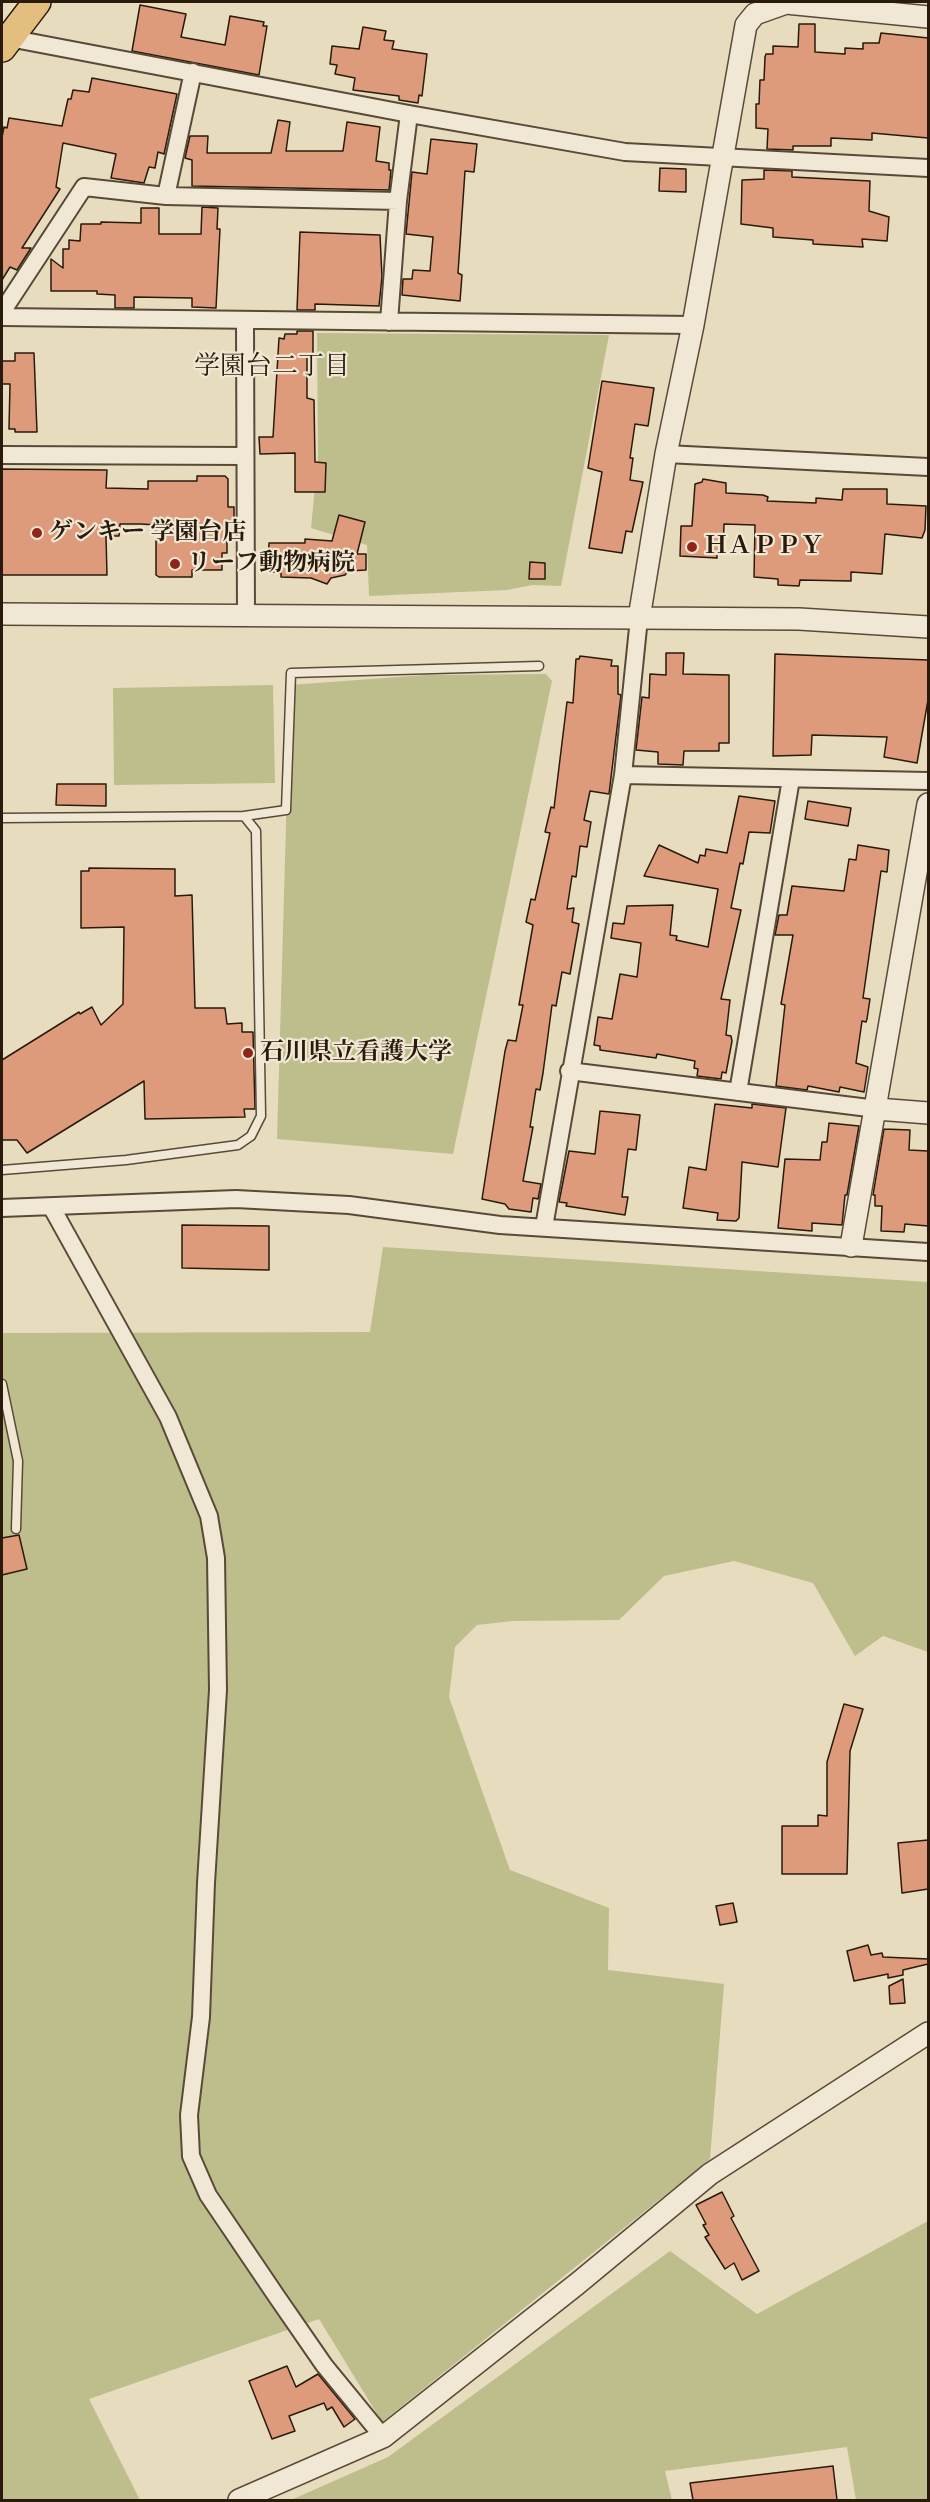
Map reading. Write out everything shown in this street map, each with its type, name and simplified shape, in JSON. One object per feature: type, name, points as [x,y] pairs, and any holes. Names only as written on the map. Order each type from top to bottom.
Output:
[{"type":"highway","points":[[4,40],[37,2]]},
{"type":"street","points":[[544,1227],[569,1071],[623,775],[639,618],[666,454],[693,325],[741,41],[746,26],[755,14],[786,3],[928,17]]},
{"type":"street","points":[[4,40],[193,72],[409,114],[625,152],[928,168]]},
{"type":"street","points":[[166,196],[193,72]]},
{"type":"street","points":[[389,322],[398,201],[409,114]]},
{"type":"street","points":[[2,312],[84,187],[166,196],[398,201]]},
{"type":"street","points":[[2,317],[693,325]]},
{"type":"street","points":[[245,321],[246,615]]},
{"type":"street","points":[[666,454],[928,467]]},
{"type":"street","points":[[2,455],[245,456]]},
{"type":"street","points":[[2,614],[799,619],[928,627]]},
{"type":"street","points":[[623,775],[928,781]]},
{"type":"street","points":[[738,1092],[791,778]]},
{"type":"street","points":[[851,1246],[877,1109],[928,804]]},
{"type":"street","points":[[569,1071],[877,1109],[928,1113]]},
{"type":"street","points":[[2,1208],[52,1208],[236,1199],[349,1205],[500,1225],[928,1252]]},
{"type":"street","points":[[52,1208],[168,1417],[209,1516],[216,1558],[218,1690],[206,1883],[201,2017],[189,2115],[191,2156],[208,2195],[271,2288],[324,2365],[383,2437]]},
{"type":"street","points":[[239,2500],[383,2437],[577,2284],[710,2174],[928,2033]]},
{"type":"lane","points":[[2,818],[244,816],[286,810],[291,673],[539,666]]},
{"type":"lane","points":[[2,1170],[201,1151],[238,1145],[251,1136],[261,1116],[256,831],[244,816]]},
{"type":"lane","points":[[2,1384],[18,1461],[16,1529]]},
{"type":"green space","points":[[317,333],[609,335],[561,586],[533,585],[507,590],[369,596],[367,545],[311,528],[318,456]]},
{"type":"green space","points":[[546,674],[552,681],[453,1154],[277,1139],[290,685],[425,675]]},
{"type":"green space","points":[[273,685],[275,783],[114,785],[113,688]]},
{"type":"green space","points":[[383,1247],[928,1282],[928,1652],[883,1636],[855,1656],[813,1583],[734,1561],[664,1576],[619,1620],[513,1621],[477,1625],[455,1647],[449,1697],[510,1870],[609,1908],[608,1970],[724,1984],[710,2159],[382,2422],[319,2319],[89,2399],[140,2500],[2,2500],[2,1333],[370,1332]]},
{"type":"green space","points":[[928,2221],[928,2500],[856,2500],[847,2447],[665,2471],[672,2500],[291,2500],[388,2457],[670,2251],[757,2314]]},
{"type":"building","points":[[140,5],[186,14],[181,37],[225,45],[230,16],[264,22],[263,26],[267,26],[259,75],[132,51]]},
{"type":"building","points":[[799,24],[815,24],[815,52],[845,54],[845,48],[863,49],[863,43],[879,43],[881,33],[928,38],[928,138],[872,133],[872,140],[831,138],[831,146],[793,146],[793,150],[767,149],[768,129],[756,128],[756,104],[759,104],[760,80],[764,80],[765,57],[766,54],[773,54],[773,46],[798,47]]},
{"type":"building","points":[[363,27],[386,31],[384,40],[394,41],[392,49],[427,54],[422,96],[419,95],[418,103],[399,100],[399,96],[353,90],[355,78],[335,74],[337,65],[330,64],[332,46],[359,49]]},
{"type":"building","points":[[92,78],[177,94],[164,154],[158,152],[155,168],[149,167],[144,183],[111,178],[116,154],[63,143],[56,187],[60,189],[22,248],[31,248],[17,270],[10,267],[2,280],[2,137],[4,127],[7,128],[9,118],[62,126],[68,99],[71,99],[73,90],[89,92]]},
{"type":"building","points":[[278,120],[290,122],[286,151],[343,151],[347,122],[380,127],[376,161],[389,163],[389,170],[391,170],[389,190],[192,186],[192,160],[185,158],[190,136],[208,136],[207,153],[271,153]]},
{"type":"building","points":[[431,139],[477,144],[474,172],[465,171],[458,273],[462,275],[460,301],[402,295],[403,279],[412,279],[413,270],[430,271],[433,237],[406,234],[412,172],[427,174]]},
{"type":"building","points":[[660,168],[686,169],[686,192],[659,191]]},
{"type":"building","points":[[764,170],[792,171],[792,177],[870,181],[869,211],[889,217],[887,241],[862,239],[863,247],[813,244],[813,240],[773,237],[773,228],[741,224],[742,180],[764,179]]},
{"type":"building","points":[[202,207],[218,208],[217,229],[220,229],[216,308],[192,307],[192,298],[134,297],[134,308],[115,308],[115,295],[97,294],[97,291],[51,291],[51,259],[63,268],[63,249],[69,249],[69,240],[80,241],[81,224],[141,223],[141,208],[159,208],[159,234],[201,234]]},
{"type":"building","points":[[300,232],[380,235],[382,277],[379,306],[315,304],[315,310],[297,310]]},
{"type":"building","points":[[297,331],[313,331],[313,357],[307,357],[307,398],[314,400],[315,462],[326,463],[325,492],[295,492],[295,453],[260,454],[259,437],[273,437],[279,338],[284,339],[285,334],[297,334]]},
{"type":"building","points":[[15,353],[34,353],[37,432],[15,432],[15,429],[9,429],[10,384],[2,384],[2,361],[15,361]]},
{"type":"building","points":[[602,381],[654,388],[648,426],[635,424],[630,458],[633,458],[630,480],[643,482],[632,532],[626,531],[622,553],[589,548],[602,472],[588,468]]},
{"type":"building","points":[[2,469],[107,470],[106,488],[148,489],[148,481],[197,481],[197,476],[225,476],[228,479],[228,507],[234,507],[234,523],[227,523],[227,553],[222,553],[222,570],[192,570],[192,577],[159,577],[156,575],[156,525],[120,524],[119,536],[106,536],[107,575],[2,575]]},
{"type":"building","points":[[703,479],[726,483],[726,493],[763,495],[768,497],[767,501],[816,503],[816,498],[842,500],[843,489],[887,489],[887,504],[926,506],[925,530],[922,538],[885,534],[882,574],[851,572],[851,581],[800,580],[799,586],[778,585],[778,579],[754,577],[755,525],[724,524],[723,553],[717,552],[717,558],[680,556],[681,526],[692,526],[695,484],[702,482]]},
{"type":"building","points":[[339,515],[365,522],[357,554],[366,554],[366,570],[348,571],[345,575],[331,578],[327,584],[311,578],[281,577],[281,573],[268,571],[269,543],[305,543],[305,539],[332,541]]},
{"type":"building","points":[[530,562],[545,563],[545,579],[529,579]]},
{"type":"building","points":[[666,653],[684,653],[683,674],[729,675],[729,743],[719,743],[719,751],[684,751],[683,765],[658,764],[658,752],[636,750],[642,697],[649,698],[650,674],[666,675]]},
{"type":"building","points":[[775,654],[928,660],[928,700],[917,763],[884,757],[887,737],[812,735],[811,755],[773,756]]},
{"type":"building","points":[[580,656],[612,660],[611,666],[618,666],[618,694],[621,695],[609,794],[590,791],[584,820],[591,822],[587,847],[580,846],[576,877],[572,876],[567,909],[574,908],[572,922],[579,924],[570,974],[562,972],[556,1006],[552,1005],[540,1090],[536,1089],[530,1127],[533,1127],[523,1181],[541,1184],[538,1199],[533,1198],[531,1212],[509,1209],[505,1204],[482,1199],[505,1051],[508,1040],[516,1041],[523,1005],[519,1005],[533,925],[526,922],[531,899],[535,900],[550,833],[545,832],[551,807],[554,808],[567,702],[573,703],[576,659]]},
{"type":"building","points":[[57,784],[106,784],[106,806],[56,805]]},
{"type":"building","points":[[739,796],[775,801],[770,833],[749,832],[731,908],[741,910],[721,999],[730,1000],[726,1035],[731,1036],[732,1041],[726,1073],[722,1072],[721,1079],[697,1076],[698,1069],[694,1068],[695,1061],[657,1054],[656,1058],[600,1050],[600,1046],[594,1045],[598,1017],[612,1019],[620,974],[637,977],[641,943],[611,938],[613,923],[624,924],[627,906],[673,905],[670,935],[677,936],[676,940],[708,947],[718,889],[644,876],[659,845],[698,863],[700,855],[705,856],[706,849],[727,853]]},
{"type":"building","points":[[808,801],[851,808],[848,826],[805,819]]},
{"type":"building","points":[[858,845],[889,850],[887,872],[881,871],[863,998],[870,999],[866,1022],[862,1021],[856,1063],[868,1067],[864,1092],[840,1087],[839,1092],[808,1086],[807,1090],[776,1086],[785,1005],[781,1004],[793,935],[775,935],[779,915],[787,915],[792,886],[844,891],[849,859],[856,860]]},
{"type":"building","points":[[89,868],[175,869],[175,896],[192,895],[195,1008],[225,1008],[227,1024],[242,1023],[242,1032],[253,1032],[255,1109],[244,1109],[245,1117],[145,1119],[144,1081],[27,1153],[17,1140],[2,1140],[2,1060],[79,1012],[80,1014],[92,1007],[101,1025],[123,1004],[124,927],[81,928],[81,871],[89,871]]},
{"type":"building","points":[[715,1104],[752,1108],[752,1104],[786,1108],[778,1167],[742,1162],[739,1218],[736,1221],[717,1220],[718,1213],[683,1208],[689,1167],[706,1170]]},
{"type":"building","points":[[600,1111],[640,1115],[636,1150],[628,1149],[622,1197],[628,1197],[625,1215],[566,1206],[567,1203],[559,1202],[569,1151],[595,1154]]},
{"type":"building","points":[[829,1123],[859,1126],[847,1195],[845,1195],[842,1225],[812,1223],[812,1231],[778,1228],[785,1159],[820,1160],[822,1142],[827,1142]]},
{"type":"building","points":[[884,1129],[910,1130],[909,1150],[928,1151],[928,1226],[905,1224],[904,1232],[881,1231],[882,1206],[875,1206],[875,1195],[873,1195]]},
{"type":"building","points":[[182,1225],[269,1226],[269,1270],[182,1268]]},
{"type":"building","points":[[19,1535],[27,1569],[2,1575],[2,1538]]},
{"type":"building","points":[[844,1704],[863,1709],[850,1751],[847,1874],[782,1874],[782,1826],[818,1826],[818,1815],[827,1816],[827,1762]]},
{"type":"building","points":[[928,1840],[928,1889],[902,1893],[898,1843]]},
{"type":"building","points":[[733,1903],[737,1922],[720,1925],[716,1906]]},
{"type":"building","points":[[868,1945],[871,1955],[882,1953],[883,1957],[928,1959],[928,1964],[903,1970],[903,1975],[888,1978],[888,1974],[854,1981],[847,1951]]},
{"type":"building","points":[[903,1979],[905,2003],[890,2004],[889,1986]]},
{"type":"building","points":[[722,2192],[734,2216],[731,2218],[759,2271],[742,2280],[734,2263],[725,2269],[705,2237],[709,2235],[703,2225],[706,2224],[696,2205]]},
{"type":"building","points":[[287,2366],[296,2387],[318,2374],[355,2419],[344,2427],[332,2407],[327,2410],[324,2403],[289,2416],[295,2431],[272,2439],[249,2381]]},
{"type":"building","points":[[833,2466],[837,2500],[693,2500],[690,2483]]},
{"type":"place","name":"ゲンキー 学園台店","points":[[37,533]]},
{"type":"place","name":"ＨＡＰＰＹ","points":[[692,547]]},
{"type":"place","name":"リーフ動物病院","points":[[175,564]]},
{"type":"place","name":"石川県立看護大学","points":[[248,1053]]},
{"type":"district","name":"学園台二丁目","points":[[272,368]]}]
